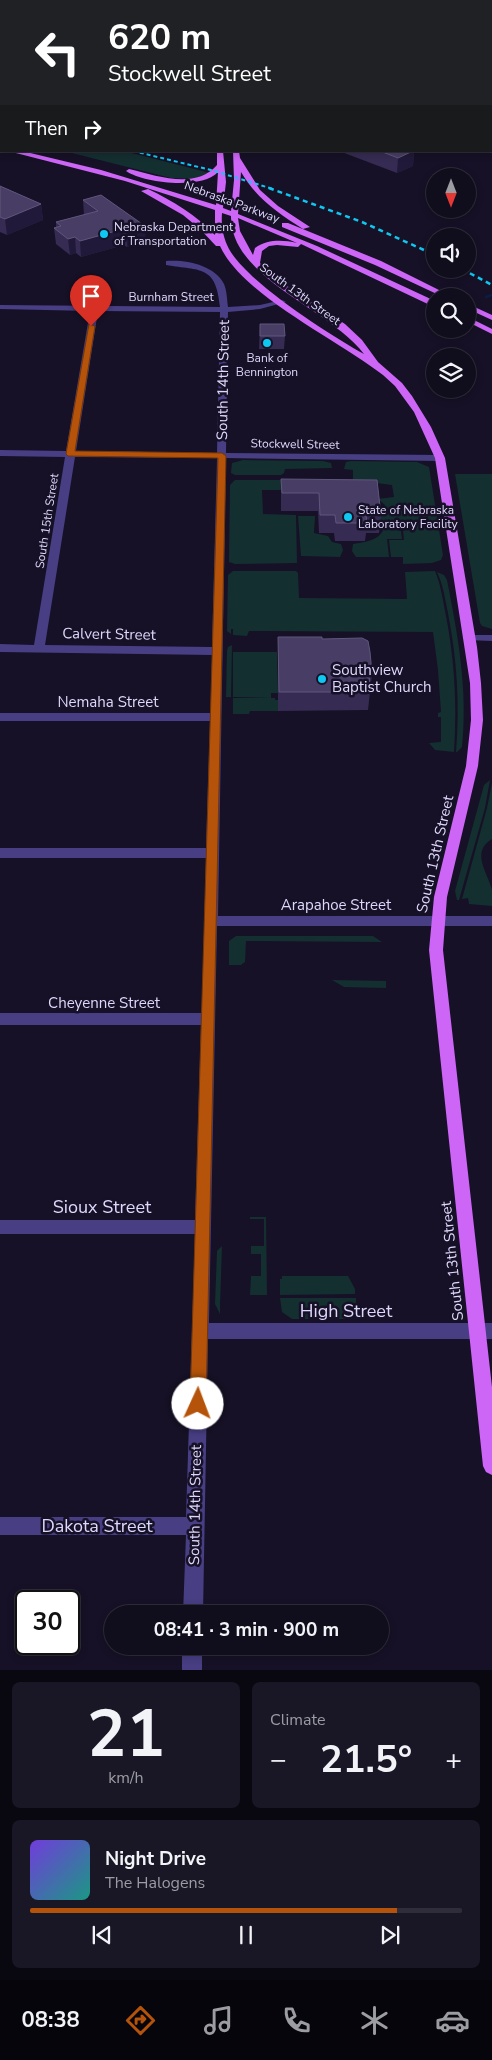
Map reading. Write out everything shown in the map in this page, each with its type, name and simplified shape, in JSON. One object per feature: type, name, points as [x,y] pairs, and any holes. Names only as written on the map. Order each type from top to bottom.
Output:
[{"type":"main road","name":"Nebraska Parkway","points":[[15,152],[77,166],[235,210],[378,263],[430,288]]},
{"type":"main road","name":"Nebraska Parkway","points":[[50,152],[129,171],[219,205]]},
{"type":"main road","points":[[219,205],[222,174],[220,152]]},
{"type":"main road","points":[[235,210],[237,192],[236,152]]},
{"type":"main road","points":[[236,152],[250,182],[276,209],[307,228],[378,263]]},
{"type":"main road","points":[[77,166],[131,185],[174,205],[203,226],[227,252]]},
{"type":"main road","points":[[129,171],[164,179],[190,181],[208,177],[220,166]]},
{"type":"main road","name":"South 13th Street","points":[[219,205],[219,235],[227,252],[254,281],[358,354],[374,362],[400,386],[429,430],[440,458],[470,638],[476,699],[473,760],[466,799],[440,895],[436,921],[439,991],[484,1331],[492,1466]]},
{"type":"main road","name":"Nebraska Parkway","points":[[235,210],[426,300]]},
{"type":"main road","name":"South 13th Street","points":[[235,210],[236,230],[256,264],[277,284],[298,296],[346,331],[367,349],[374,362]]},
{"type":"main road","points":[[256,264],[258,250],[272,244],[290,244],[326,253]]},
{"type":"main road","points":[[476,310],[492,318]]},
{"type":"main road","points":[[476,323],[492,332]]},
{"type":"street","name":"South 14th Street","points":[[169,263],[194,266],[216,277],[221,287],[224,309],[216,717],[193,1605]]},
{"type":"street","name":"Burnham Street","points":[[0,307],[224,309],[252,308],[282,302]]},
{"type":"street","name":"South 15th Street","points":[[39,649],[94,308]]},
{"type":"street","name":"Stockwell Street","points":[[0,453],[440,458]]},
{"type":"street","points":[[470,638],[492,638]]},
{"type":"street","name":"Calvert Street","points":[[0,648],[217,650]]},
{"type":"street","name":"Nemaha Street","points":[[0,717],[216,717]]},
{"type":"street","points":[[0,853],[212,853]]},
{"type":"street","name":"Arapahoe Street","points":[[211,921],[492,921]]},
{"type":"street","name":"Cheyenne Street","points":[[0,1019],[208,1020]]},
{"type":"street","name":"Sioux Street","points":[[0,1227],[203,1228]]},
{"type":"street","name":"High Street","points":[[200,1331],[484,1331]]},
{"type":"street","name":"Dakota Street","points":[[0,1526],[195,1526]]},
{"type":"street","points":[[192,1655],[192,1670]]},
{"type":"green space","points":[[68,152],[128,152],[210,173],[194,179],[171,178]]},
{"type":"green space","points":[[243,460],[323,461],[331,463],[332,468],[285,469],[281,475],[235,475],[231,473],[232,463]]},
{"type":"green space","points":[[346,462],[417,462],[429,467],[443,555],[441,560],[432,563],[403,564],[403,557],[391,557],[389,540],[404,540],[403,531],[406,530],[405,525],[385,525],[380,521],[380,511],[386,509],[385,505],[378,499],[394,497],[392,485],[353,480],[353,470],[344,469]]},
{"type":"green space","points":[[455,474],[492,474],[492,629],[482,626],[480,623]]},
{"type":"green space","points":[[235,480],[287,480],[297,490],[262,490],[263,514],[296,515],[297,563],[235,564],[229,562],[230,485]]},
{"type":"green space","points":[[298,516],[315,516],[314,533],[328,536],[332,542],[341,544],[343,550],[340,557],[301,556]]},
{"type":"green space","points":[[384,527],[401,531],[402,539],[387,539],[389,557],[356,557],[352,551],[353,544],[376,538]]},
{"type":"green space","points":[[233,571],[296,571],[298,573],[299,598],[407,599],[405,572],[435,571],[443,599],[453,667],[455,701],[454,752],[435,750],[429,743],[441,742],[441,717],[438,717],[438,713],[441,712],[438,670],[433,632],[249,631],[247,636],[233,635],[233,629],[231,629],[231,634],[227,631],[228,575]]},
{"type":"green space","points":[[437,572],[444,575],[447,580],[461,663],[464,726],[462,747],[457,752],[458,699],[456,665],[448,613]]},
{"type":"green space","points":[[232,645],[231,697],[226,697],[227,651],[228,647]]},
{"type":"green space","points":[[233,652],[277,652],[278,693],[271,693],[271,698],[233,697]]},
{"type":"green space","points":[[233,698],[275,698],[275,700],[278,700],[278,711],[250,711],[249,714],[233,714]]},
{"type":"green space","points":[[490,780],[485,808],[459,900],[457,900],[455,891],[484,785]]},
{"type":"green space","points":[[492,783],[492,839],[482,850],[481,856],[492,890],[492,906],[469,904],[468,898],[462,899]]},
{"type":"green space","points":[[236,936],[373,936],[382,942],[246,941],[245,962],[241,965],[229,965],[229,941]]},
{"type":"green space","points":[[332,980],[386,981],[386,988],[344,987]]},
{"type":"green space","points":[[250,1217],[266,1217],[267,1295],[250,1295],[251,1276],[261,1276],[261,1254],[251,1254],[251,1246],[264,1246],[264,1219],[250,1219]]},
{"type":"green space","points":[[222,1246],[220,1314],[215,1304],[217,1251]]},
{"type":"green space","points":[[282,1276],[348,1276],[355,1289],[355,1294],[280,1295],[280,1279],[282,1279]]},
{"type":"green space","points":[[280,1298],[356,1298],[356,1308],[352,1316],[347,1319],[292,1319],[282,1312]]},
{"type":"building","points":[[383,152],[411,152],[398,158]]},
{"type":"building","points":[[0,186],[41,204],[5,219],[0,217]]},
{"type":"building","points":[[101,195],[145,226],[126,231],[123,229],[80,241],[75,237],[68,239],[54,228],[61,226],[56,222],[98,211],[83,200]]},
{"type":"building","points":[[260,324],[284,324],[285,336],[260,336]]},
{"type":"building","points":[[281,479],[377,480],[381,515],[366,515],[367,523],[336,523],[335,515],[320,515],[319,493],[282,493]]},
{"type":"building","name":"Southview Baptist Church","points":[[278,637],[362,638],[368,641],[372,674],[369,674],[370,692],[279,692]]},
{"type":"waterway","points":[[486,297],[492,295]]},
{"type":"railway","points":[[137,152],[211,170],[273,189]]},
{"type":"railway","points":[[269,188],[362,222],[426,251]]},
{"type":"railway","points":[[476,276],[492,285]]},
{"type":"place","name":"Nebraska Department of Transportation","points":[[104,234]]},
{"type":"place","name":"Bank of Bennington","points":[[267,343]]},
{"type":"place","name":"State of Nebraska Laboratory Facility","points":[[348,517]]},
{"type":"place","name":"Southview Baptist Church","points":[[322,679]]},
{"type":"route","points":[[91,326],[70,454],[222,456],[198,1404]]}]
